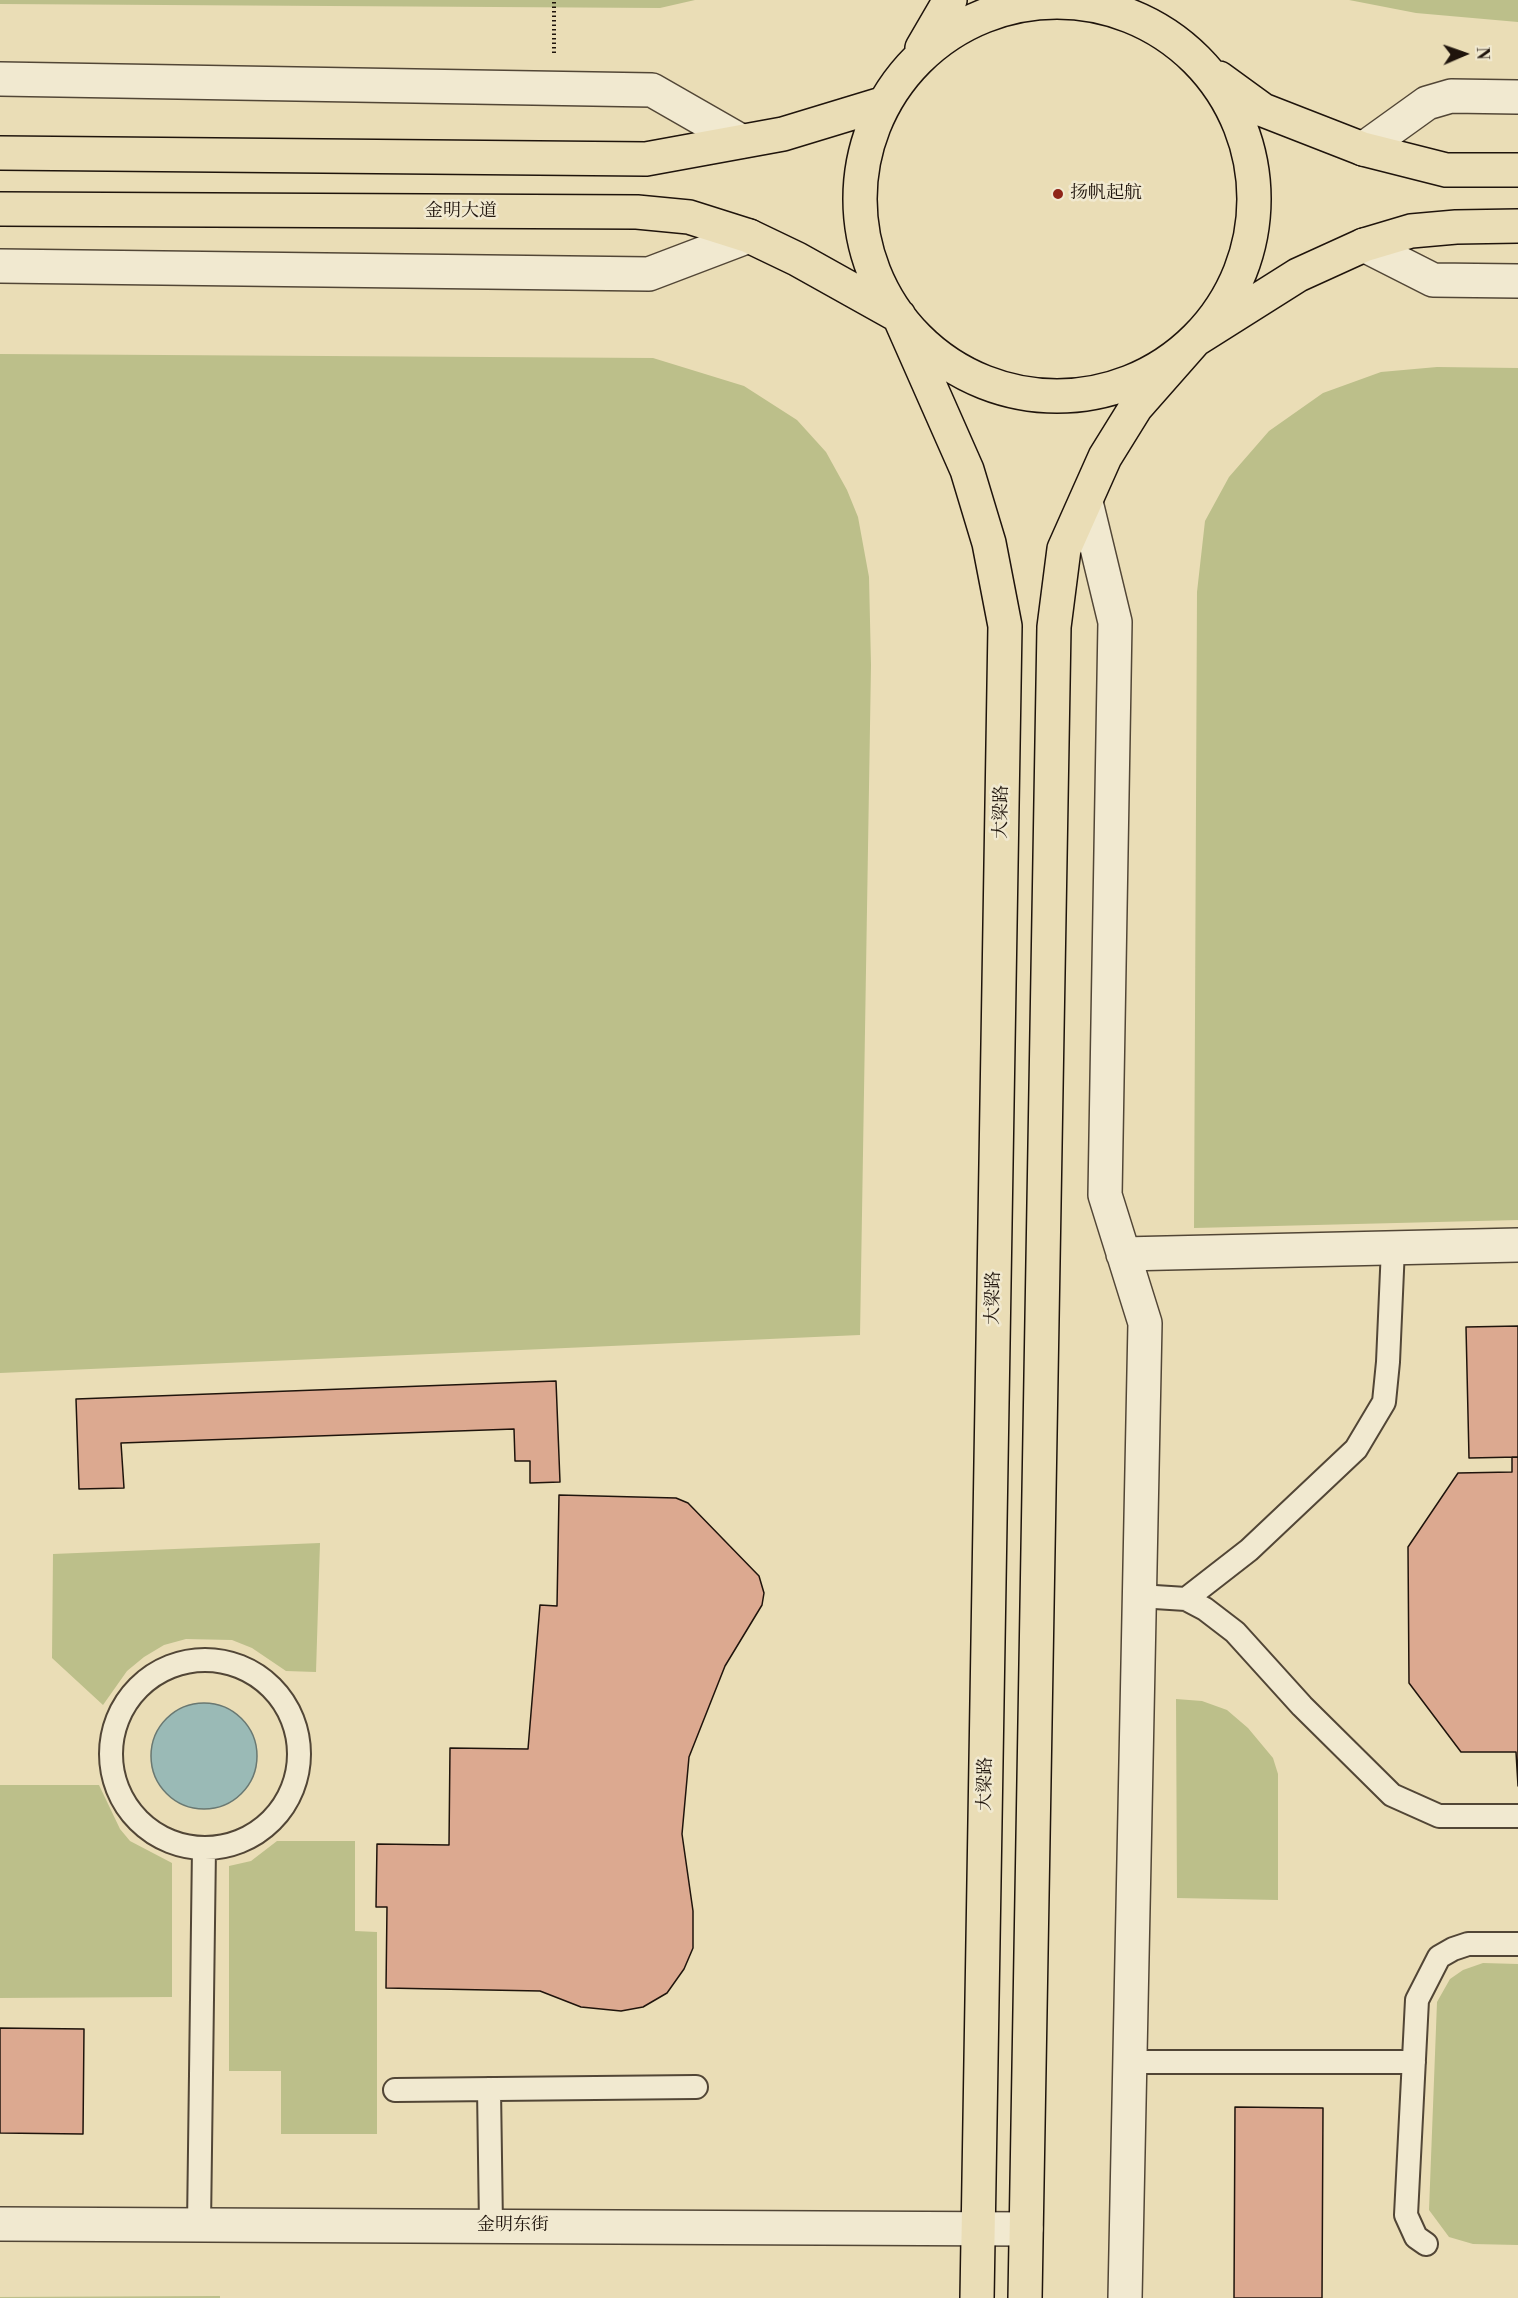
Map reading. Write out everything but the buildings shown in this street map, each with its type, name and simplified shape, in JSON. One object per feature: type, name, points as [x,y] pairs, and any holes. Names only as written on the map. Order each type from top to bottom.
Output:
[{"type":"main road","points":[[950,0],[911,68],[885,103],[872,133],[863,164],[862,228],[870,259],[882,289],[899,316],[924,344],[953,367],[987,384],[1023,394],[1060,397],[1097,393],[1134,381],[1166,364],[1195,340],[1298,275],[1364,245],[1411,231],[1518,226]]},
{"type":"main road","points":[[1146,0],[1178,43],[1201,65],[1263,110],[1363,149],[1446,170],[1518,170]]},
{"type":"main road","points":[[911,68],[954,30],[985,15],[1017,5],[1051,2],[1084,4],[1117,11],[1149,24],[1178,43]]},
{"type":"main road","points":[[1025,2298],[1054,627],[1064,549],[1105,458],[1136,407],[1217,314],[1234,285],[1246,254],[1253,220],[1254,198],[1249,153],[1238,121],[1221,91],[1201,65]]},
{"type":"main road","points":[[0,153],[646,159],[783,134],[885,103]]},
{"type":"main road","name":"金明大道","points":[[0,209],[637,212],[689,217],[748,236],[797,259],[899,316]]},
{"type":"main road","name":"大梁路","points":[[899,316],[967,470],[989,543],[1005,626],[976,2298]]},
{"type":"street","points":[[0,79],[652,90],[741,141]]},
{"type":"street","points":[[1363,149],[1427,103],[1451,96],[1518,97]]},
{"type":"street","points":[[0,266],[648,274],[748,236]]},
{"type":"street","points":[[1364,245],[1433,280],[1518,281]]},
{"type":"street","points":[[1086,502],[1115,622],[1105,1195],[1144,1323],[1125,2298]]},
{"type":"street","points":[[1123,1254],[1518,1245]]},
{"type":"street","name":"金明东街","points":[[0,2224],[1026,2229]]},
{"type":"lane","points":[[1186,1599],[1249,1550],[1356,1449],[1384,1402],[1393,1248]]},
{"type":"lane","points":[[1139,1596],[1186,1599],[1205,1609],[1235,1632],[1302,1706],[1392,1795],[1439,1816],[1518,1816]]},
{"type":"lane","points":[[211,1659],[244,1668],[272,1688],[287,1707],[296,1728],[299,1752],[297,1775],[288,1797],[276,1816],[260,1831],[240,1842],[204,1848],[175,1844],[154,1834],[137,1820],[118,1792],[110,1759],[112,1736],[119,1714],[131,1695],[147,1679],[166,1667],[189,1660],[211,1659]]},
{"type":"lane","points":[[200,2225],[204,1848]]},
{"type":"lane","points":[[1426,2244],[1416,2237],[1406,2215],[1416,2000],[1430,1970],[1439,1958],[1453,1949],[1468,1944],[1518,1944]]},
{"type":"lane","points":[[1129,2062],[1414,2062]]},
{"type":"lane","points":[[395,2090],[696,2087]]},
{"type":"lane","points":[[489,2089],[491,2226]]},
{"type":"path","points":[[554,0],[554,88]]},
{"type":"green space","points":[[0,0],[695,0],[660,8],[0,4]]},
{"type":"green space","points":[[1349,0],[1518,0],[1518,22],[1416,13]]},
{"type":"green space","points":[[0,354],[653,358],[744,386],[797,420],[826,452],[847,490],[858,517],[869,577],[871,665],[860,1335],[0,1373]]},
{"type":"green space","points":[[1437,367],[1518,368],[1518,1220],[1194,1228],[1197,592],[1205,521],[1229,477],[1269,431],[1323,393],[1381,372]]},
{"type":"green space","points":[[320,1543],[316,1672],[286,1671],[252,1648],[232,1640],[186,1639],[164,1645],[144,1657],[127,1671],[103,1705],[52,1658],[53,1554]]},
{"type":"green space","points":[[1176,1699],[1202,1701],[1227,1710],[1248,1728],[1273,1758],[1278,1774],[1278,1900],[1177,1898]]},
{"type":"green space","points":[[0,1785],[99,1785],[120,1829],[130,1841],[172,1863],[172,1997],[0,1998]]},
{"type":"green space","points":[[277,1841],[355,1841],[355,1931],[377,1932],[377,2134],[281,2134],[281,2071],[229,2071],[229,1866],[251,1861]]},
{"type":"green space","points":[[1483,1963],[1518,1964],[1518,2245],[1473,2244],[1449,2237],[1429,2210],[1437,2002],[1450,1979],[1463,1970]]},
{"type":"green space","points":[[220,2296],[220,2298],[0,2298],[0,2297]]},
{"type":"water","points":[[204,1703],[224,1707],[242,1718],[253,1736],[257,1756],[253,1776],[242,1794],[224,1805],[204,1809],[184,1805],[166,1794],[155,1776],[151,1756],[155,1736],[166,1718],[184,1707]]},
{"type":"place","name":"扬帆起航","points":[[1058,194]]}]
